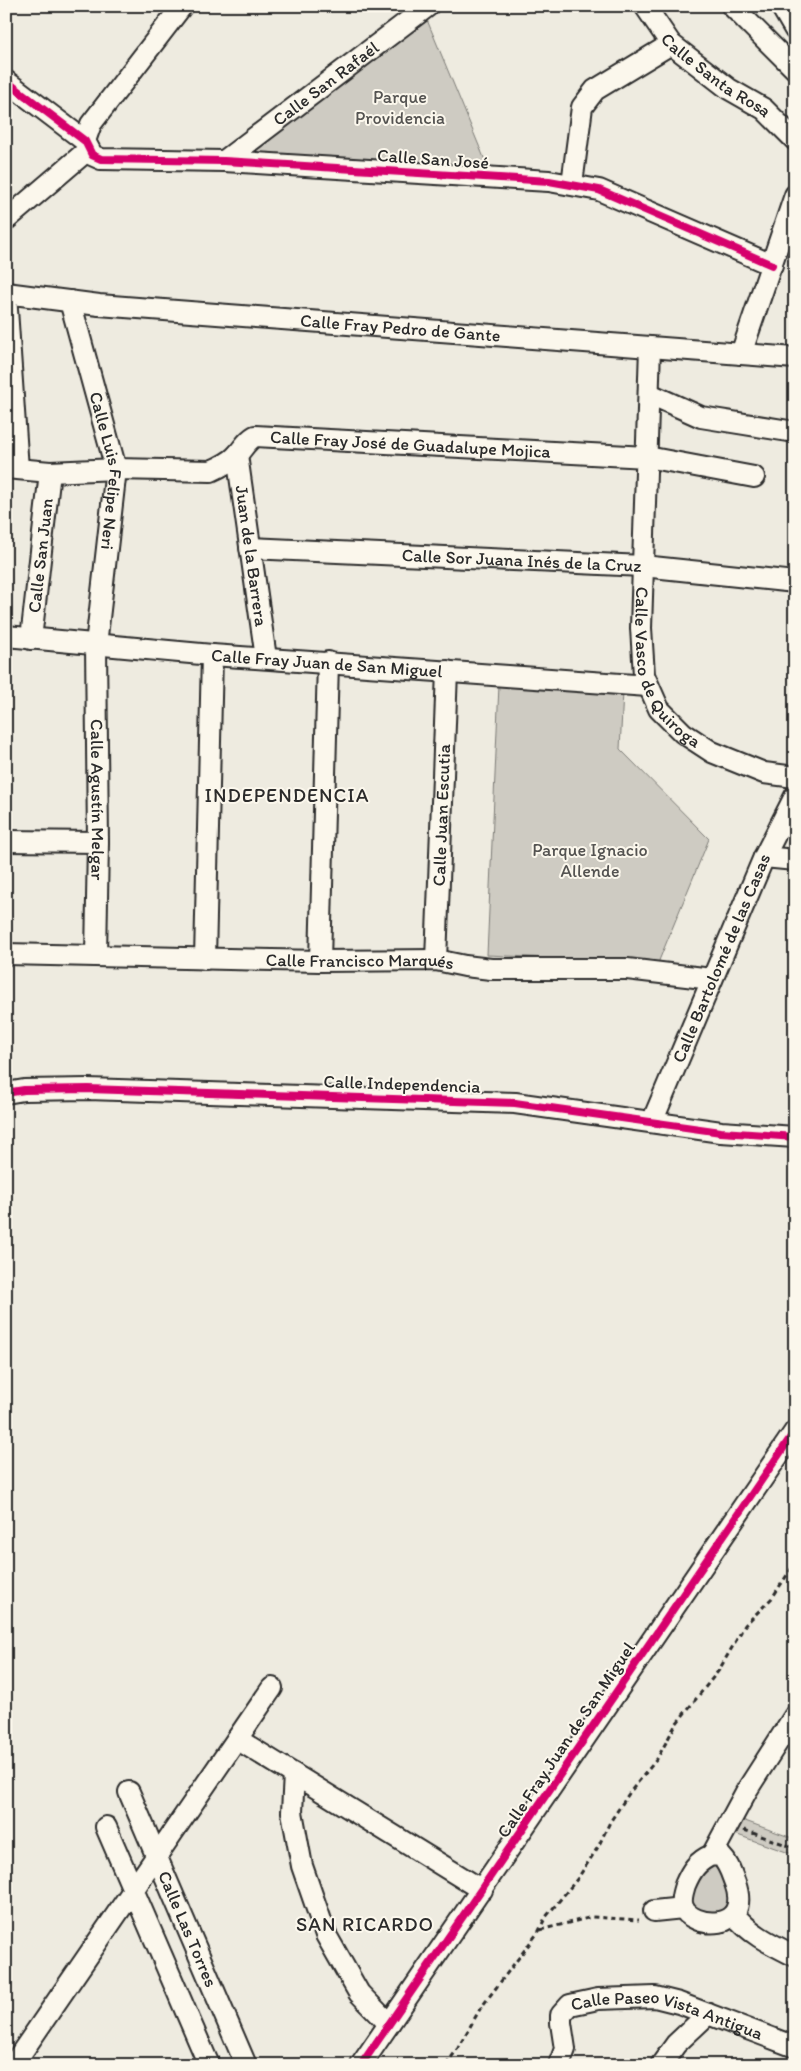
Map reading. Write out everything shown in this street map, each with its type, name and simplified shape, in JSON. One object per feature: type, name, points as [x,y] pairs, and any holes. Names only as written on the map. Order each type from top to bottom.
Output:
[{"type":"street","points":[[6,220],[87,145],[91,124],[182,6]]},
{"type":"street","name":"Calle San Rafaél","points":[[224,161],[428,6]]},
{"type":"street","name":"Calle Santa Rosa","points":[[645,6],[671,44],[729,89],[764,109],[795,140]]},
{"type":"street","points":[[732,6],[795,69]]},
{"type":"street","points":[[781,6],[795,30]]},
{"type":"street","points":[[572,184],[582,107],[595,90],[671,44]]},
{"type":"street","name":"Calle San José","points":[[6,81],[87,145],[92,155],[101,159],[224,161],[572,184],[599,190],[772,265]]},
{"type":"street","points":[[740,354],[795,195]]},
{"type":"street","points":[[6,294],[12,469]]},
{"type":"street","name":"Calle Fray Pedro de Gante","points":[[6,294],[99,305],[795,358]]},
{"type":"street","name":"Calle Luis Felipe Neri","points":[[70,301],[116,469],[96,645]]},
{"type":"street","name":"Calle Vasco de Quiroga","points":[[650,348],[650,394],[640,628],[644,675],[659,709],[683,734],[712,752],[764,773],[795,777]]},
{"type":"street","points":[[650,394],[701,417],[795,432]]},
{"type":"street","name":"Calle Fray José de Guadalupe Mojica","points":[[12,469],[50,472],[116,469],[211,470],[224,465],[237,455],[247,440],[255,436],[647,457],[754,477]]},
{"type":"street","name":"Juan de la Barrera","points":[[237,455],[266,658]]},
{"type":"street","name":"Calle San Juan","points":[[31,639],[50,472]]},
{"type":"street","name":"Calle Sor Juana Inés de la Cruz","points":[[250,548],[643,566],[795,582]]},
{"type":"street","name":"Calle Fray Juan de San Miguel","points":[[6,636],[212,656],[328,662],[648,686]]},
{"type":"street","name":"Calle Agustín Melgar","points":[[96,645],[98,842],[96,956]]},
{"type":"street","points":[[205,959],[212,656]]},
{"type":"street","points":[[320,961],[328,662]]},
{"type":"street","name":"Calle Juan Escutia","points":[[436,960],[447,671]]},
{"type":"street","name":"Calle Bartolomé de las Casas","points":[[652,1122],[764,858],[795,796]]},
{"type":"street","points":[[6,840],[98,842]]},
{"type":"street","points":[[764,858],[795,860]]},
{"type":"street","name":"Calle Francisco Marqués","points":[[6,954],[320,961],[436,960],[465,966],[491,968],[627,969],[712,980]]},
{"type":"street","name":"Calle Independencia","points":[[6,1093],[24,1090],[88,1089],[515,1103],[721,1132],[795,1137]]},
{"type":"street","name":"Calle Fray Juan de San Miguel","points":[[361,2065],[795,1431]]},
{"type":"street","points":[[13,2065],[272,1688]]},
{"type":"street","points":[[712,1855],[747,1790],[795,1715]]},
{"type":"street","points":[[237,1739],[482,1890]]},
{"type":"street","points":[[294,1774],[292,1812],[302,1866],[326,1935],[359,1992],[389,2024]]},
{"type":"street","name":"Calle Las Torres","points":[[129,1792],[246,2065]]},
{"type":"street","name":"Calle Las Torres","points":[[106,1827],[209,2065]]},
{"type":"street","points":[[712,1855],[721,1856],[728,1863],[738,1892],[738,1906],[734,1914],[724,1922],[714,1923],[690,1916],[683,1908],[682,1894],[691,1871],[703,1858],[712,1855]]},
{"type":"street","points":[[654,1911],[683,1908]]},
{"type":"street","points":[[734,1914],[741,1924],[771,1944],[795,1956]]},
{"type":"street","name":"Calle Paseo Vista Antigua","points":[[559,2065],[565,2049],[561,2023],[562,2015],[570,2004],[598,1999],[655,1997],[679,2003],[795,2047]]},
{"type":"street","points":[[661,2065],[676,2044],[708,2014]]},
{"type":"path","points":[[446,2065],[480,2009],[578,1878],[598,1847],[610,1822],[630,1792],[657,1759],[676,1724],[719,1670],[745,1626],[772,1598],[795,1563]]},
{"type":"path","points":[[730,1824],[795,1848]]},
{"type":"path","points":[[539,1930],[592,1917],[645,1920],[654,1911]]},
{"type":"path","points":[[543,1924],[550,1928]]},
{"type":"green space","name":"Parque Providencia","points":[[425,15],[489,170],[240,156]]},
{"type":"green space","name":"Parque Ignacio Allende","points":[[499,685],[623,692],[620,749],[709,839],[658,963],[487,955]]},
{"type":"green space","points":[[734,1817],[795,1839],[795,1855],[726,1831]]},
{"type":"green space","points":[[721,1856],[734,1914],[690,1916],[691,1871]]},
{"type":"cycle path","points":[[6,81],[85,141],[92,155],[101,159],[224,161],[549,181],[599,190],[772,265]]},
{"type":"cycle path","points":[[6,1093],[24,1090],[88,1089],[515,1103],[721,1132],[795,1137]]},
{"type":"cycle path","points":[[361,2065],[795,1431]]},
{"type":"district","name":"INDEPENDENCIA","points":[[287,795]]},
{"type":"district","name":"SAN RICARDO","points":[[365,1924]]}]
